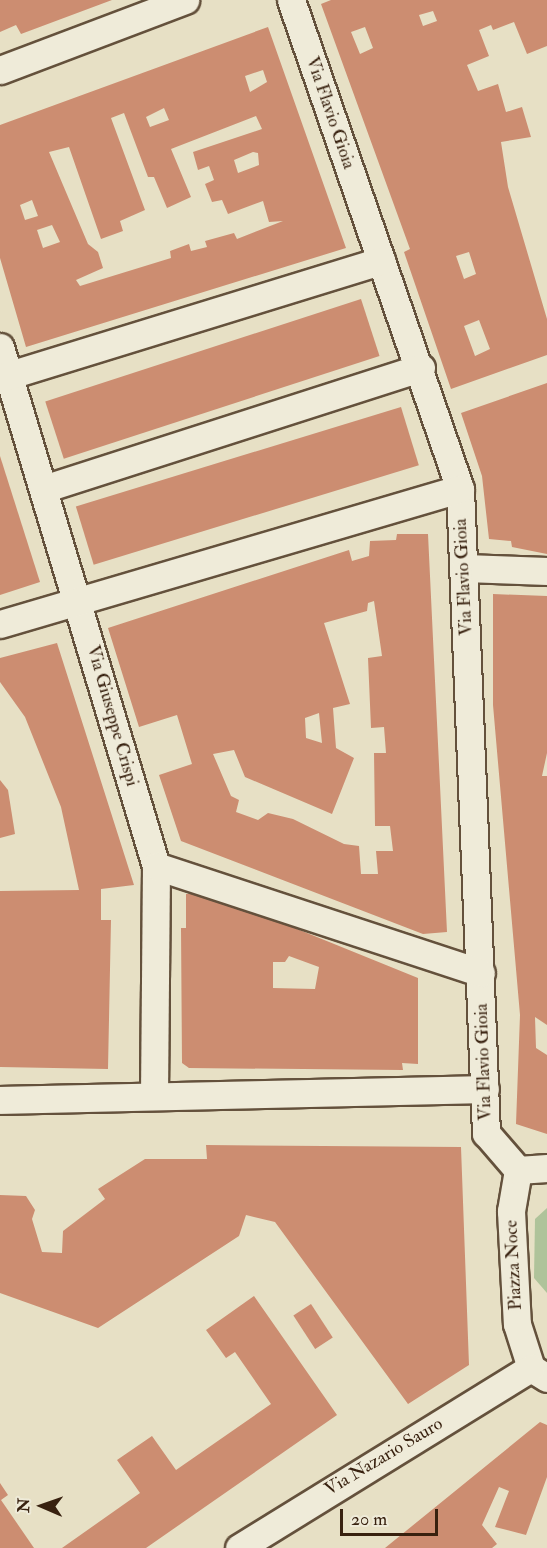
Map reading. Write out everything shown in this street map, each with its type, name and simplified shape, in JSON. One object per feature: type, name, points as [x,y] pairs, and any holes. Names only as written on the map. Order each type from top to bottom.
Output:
[{"type":"street","points":[[0,70],[185,0]]},
{"type":"street","name":"Via Flavio Gioia","points":[[291,0],[381,261],[421,368],[460,489],[465,568],[486,1133],[518,1170]]},
{"type":"street","points":[[5,377],[381,261]]},
{"type":"street","name":"Via Giuseppe Crispi","points":[[0,346],[5,377],[78,602],[156,866],[153,1095]]},
{"type":"street","points":[[43,489],[421,368]]},
{"type":"street","points":[[0,624],[460,489]]},
{"type":"street","points":[[465,568],[547,571]]},
{"type":"street","points":[[156,866],[481,973]]},
{"type":"street","points":[[0,1100],[485,1089]]},
{"type":"street","points":[[518,1170],[547,1168]]},
{"type":"street","name":"Piazza Noce","points":[[518,1170],[511,1211],[516,1313],[539,1373]]},
{"type":"street","name":"Via Nazario Sauro","points":[[239,1548],[268,1539],[539,1373]]},
{"type":"green space","points":[[547,1208],[547,1293],[534,1278],[535,1219]]},
{"type":"building","points":[[0,0],[112,0],[21,34],[16,25],[0,32]]},
{"type":"building","points":[[331,0],[547,0],[547,46],[527,54],[514,22],[493,30],[491,25],[479,30],[489,56],[467,65],[478,91],[498,84],[506,112],[522,107],[531,137],[501,142],[508,187],[547,319],[547,355],[451,389],[404,252],[410,249],[321,4]],"holes":[[[433,11],[437,21],[423,26],[419,15]],[[365,27],[373,48],[360,54],[351,32]],[[469,252],[476,274],[464,279],[456,256]],[[479,320],[490,349],[475,356],[464,326]]]},
{"type":"building","points":[[268,27],[346,248],[26,347],[0,258],[0,125]],"holes":[[[263,70],[267,82],[250,92],[245,76]],[[164,108],[169,120],[150,127],[146,117]],[[124,113],[148,177],[154,177],[167,208],[191,197],[171,149],[256,116],[262,129],[193,152],[198,170],[209,166],[214,180],[205,184],[212,202],[222,200],[228,214],[263,201],[269,222],[283,221],[237,239],[234,233],[205,241],[207,247],[191,251],[189,244],[170,251],[171,258],[80,286],[76,280],[103,268],[98,252],[88,244],[49,152],[69,147],[101,239],[123,231],[120,221],[145,210],[111,118]],[[253,152],[258,153],[259,165],[238,173],[234,160]],[[32,200],[38,216],[25,220],[20,205]],[[52,225],[60,242],[43,248],[37,230]]]},
{"type":"building","points":[[361,299],[380,356],[64,459],[45,402]]},
{"type":"building","points":[[547,383],[547,554],[512,547],[511,541],[489,539],[482,476],[461,413]]},
{"type":"building","points":[[401,407],[419,465],[94,565],[76,506]]},
{"type":"building","points":[[0,456],[40,582],[0,595]]},
{"type":"building","points":[[397,534],[428,534],[447,932],[423,934],[181,841],[159,775],[192,764],[177,715],[139,727],[108,628],[349,550],[352,561],[369,556],[370,541],[396,540]],"holes":[[[374,601],[382,656],[368,658],[371,728],[384,727],[386,753],[374,753],[375,826],[390,826],[393,851],[376,851],[378,874],[361,874],[359,846],[344,844],[293,819],[268,813],[258,820],[236,812],[239,800],[231,796],[213,754],[234,750],[245,777],[332,814],[354,758],[336,748],[333,708],[350,704],[324,623],[367,611],[368,603]],[[319,713],[322,743],[306,738],[305,718]]]},
{"type":"building","points":[[493,594],[547,596],[547,753],[542,776],[547,776],[547,1025],[535,1017],[536,1048],[547,1055],[547,1134],[516,1124],[520,1015],[493,705]]},
{"type":"building","points":[[57,643],[134,885],[101,889],[101,920],[111,920],[108,1069],[0,1067],[0,891],[79,890],[61,807],[25,717],[0,682],[0,658]]},
{"type":"building","points":[[0,780],[8,790],[15,834],[0,838]]},
{"type":"building","points":[[208,893],[418,978],[418,1064],[402,1063],[403,1070],[189,1068],[182,1063],[181,928],[186,928],[186,894]],"holes":[[[289,956],[319,967],[315,989],[273,988],[273,962],[285,962]]]},
{"type":"building","points":[[206,1145],[461,1147],[469,1365],[408,1404],[275,1222],[246,1215],[239,1236],[98,1328],[0,1293],[0,1195],[26,1196],[35,1210],[32,1219],[42,1252],[62,1253],[63,1231],[105,1199],[98,1189],[145,1159],[207,1159]]},
{"type":"building","points":[[254,1296],[337,1415],[146,1548],[62,1548],[140,1493],[117,1460],[152,1436],[176,1470],[271,1404],[235,1352],[226,1358],[206,1330]]},
{"type":"building","points":[[311,1304],[333,1338],[315,1349],[293,1315]]},
{"type":"building","points":[[540,1422],[547,1425],[547,1477],[526,1535],[495,1527],[509,1491],[499,1487],[482,1525],[497,1544],[492,1548],[385,1548]]},
{"type":"building","points":[[0,1483],[8,1495],[1,1500],[34,1548],[0,1548]]}]
